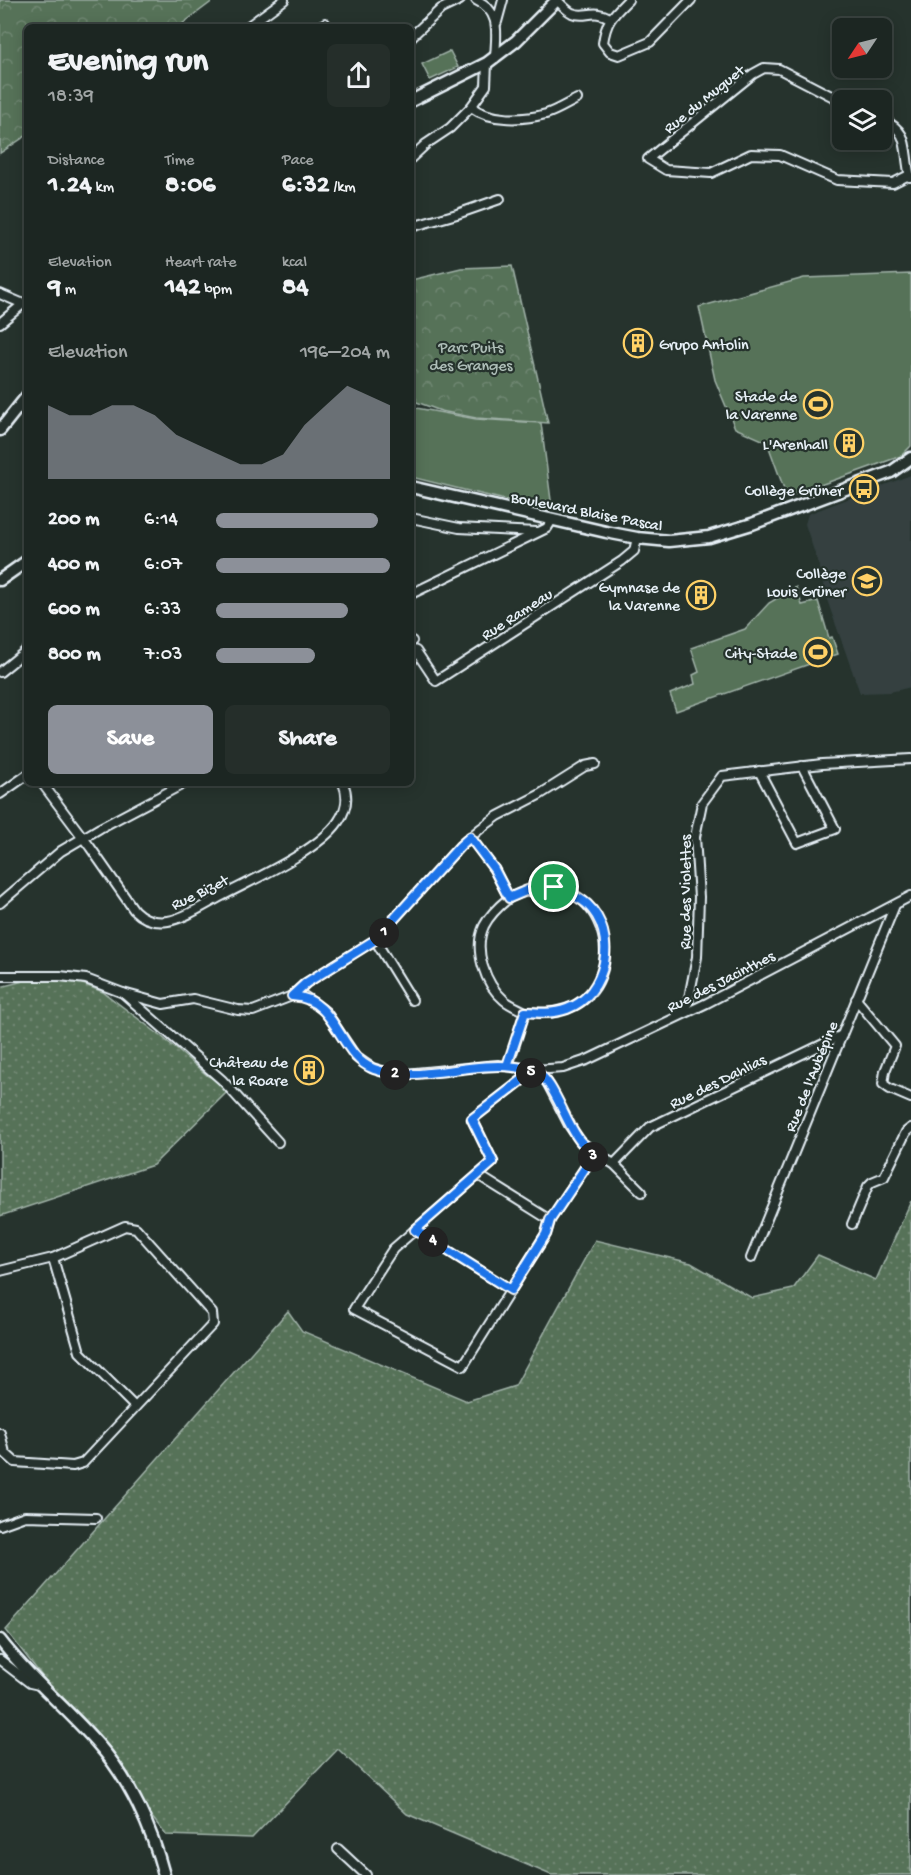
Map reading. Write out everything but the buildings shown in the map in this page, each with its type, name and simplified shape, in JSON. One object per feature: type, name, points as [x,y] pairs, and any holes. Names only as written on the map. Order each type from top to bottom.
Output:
[{"type":"main road","points":[[414,99],[491,60],[516,41],[557,0]]},
{"type":"main road","points":[[0,430],[24,400]]},
{"type":"main road","name":"Boulevard Blaise Pascal","points":[[891,472],[911,458]]},
{"type":"main road","name":"Boulevard Blaise Pascal","points":[[414,488],[637,538],[680,540],[726,533],[891,472],[911,470]]},
{"type":"main road","points":[[0,580],[24,563]]},
{"type":"main road","points":[[0,1640],[40,1685],[99,1744],[139,1808],[152,1836],[164,1875]]},
{"type":"street","points":[[251,24],[284,0]]},
{"type":"street","points":[[414,34],[441,9],[460,0]]},
{"type":"street","points":[[476,0],[488,7],[497,22]]},
{"type":"street","points":[[414,156],[450,128],[471,107],[486,86],[503,0]]},
{"type":"street","points":[[557,0],[570,12],[579,15],[602,13],[610,18]]},
{"type":"street","points":[[628,0],[610,18],[605,27],[603,43],[610,52],[619,55],[650,42],[691,0]]},
{"type":"street","name":"Rue du Muguet","points":[[832,96],[779,69],[764,69],[753,74],[648,159],[666,170],[711,172],[751,154],[780,155],[837,180],[892,183],[910,177]]},
{"type":"street","points":[[471,107],[493,117],[515,118],[548,113],[577,99]]},
{"type":"street","points":[[892,122],[906,132],[909,141],[910,177]]},
{"type":"street","points":[[414,226],[500,199]]},
{"type":"street","points":[[0,294],[24,305]]},
{"type":"street","points":[[0,323],[24,306]]},
{"type":"street","name":"Boulevard Blaise Pascal","points":[[414,519],[459,528],[539,532]]},
{"type":"street","points":[[414,593],[548,528],[552,520]]},
{"type":"street","name":"Rue Rameau","points":[[414,648],[436,681],[622,561],[634,551],[637,538]]},
{"type":"street","points":[[0,672],[24,652]]},
{"type":"street","name":"Rue des Violettes","points":[[674,1019],[688,1003],[697,957],[699,897],[695,837],[702,803],[722,776],[802,766],[911,759]]},
{"type":"street","points":[[0,976],[60,976],[86,979],[123,993],[163,1004],[193,999],[238,1010],[253,1011],[292,996],[306,983],[375,940],[460,846],[498,816],[539,795],[585,766],[595,764]]},
{"type":"street","points":[[759,771],[797,843],[835,828],[802,766]]},
{"type":"street","points":[[0,794],[24,777]]},
{"type":"street","name":"Rue Bizet","points":[[44,786],[141,917],[168,921],[188,914],[295,857],[321,839],[338,823],[347,806],[345,786]]},
{"type":"street","points":[[0,903],[61,851],[179,786]]},
{"type":"street","points":[[470,837],[494,869],[509,898]]},
{"type":"street","points":[[535,887],[554,887],[574,895],[588,905],[599,923],[606,951],[601,975],[589,996],[568,1009],[547,1013],[525,1012],[505,1002],[493,989],[484,971],[480,949],[483,928],[493,912],[509,898],[535,887]]},
{"type":"street","name":"Rue des Jacinthes","points":[[292,996],[304,996],[326,1012],[356,1057],[372,1068],[395,1075],[498,1065],[535,1070],[563,1068],[587,1060],[674,1019],[911,896]]},
{"type":"street","name":"Rue de l'Aubépine","points":[[751,1258],[895,905]]},
{"type":"street","points":[[375,940],[412,1000]]},
{"type":"street","points":[[123,993],[222,1080],[278,1142]]},
{"type":"street","points":[[856,999],[895,1046],[885,1071],[883,1084],[911,1098]]},
{"type":"street","points":[[507,1066],[525,1012]]},
{"type":"street","name":"Rue des Dahlias","points":[[614,1164],[650,1127],[842,1035]]},
{"type":"street","points":[[595,1153],[550,1220],[546,1234],[463,1366],[354,1309],[393,1249],[493,1162],[472,1119],[535,1070],[547,1082],[569,1125],[581,1142],[614,1164],[642,1192]]},
{"type":"street","points":[[852,1224],[868,1186],[884,1177],[906,1132],[911,1128]]},
{"type":"street","points":[[478,1175],[550,1220]]},
{"type":"street","points":[[0,1271],[53,1258],[125,1226],[136,1228],[212,1313],[213,1324],[83,1463],[73,1466],[15,1462],[5,1453],[0,1433]]},
{"type":"street","points":[[415,1230],[511,1290]]},
{"type":"street","points":[[53,1258],[80,1352],[135,1407]]},
{"type":"street","points":[[0,1526],[25,1516],[96,1518]]},
{"type":"street","points":[[0,1660],[30,1683],[40,1685]]},
{"type":"street","points":[[338,1849],[366,1875]]},
{"type":"shaded area","name":"Collège Louis Grüner","points":[[911,475],[911,687],[890,692],[860,693],[826,597],[821,572],[805,524],[808,514]]},
{"type":"green space","points":[[0,0],[214,0],[182,24],[24,24],[24,137],[0,153]]},
{"type":"green space","points":[[450,51],[458,67],[430,80],[422,64]]},
{"type":"green space","name":"Parc Puits des Granges","points":[[512,266],[548,423],[476,418],[441,411],[414,401],[414,279],[461,268]]},
{"type":"green space","name":"Stade de la Varenne","points":[[911,274],[911,446],[901,456],[787,497],[767,442],[735,428],[715,380],[699,307],[804,278]]},
{"type":"green space","points":[[414,408],[476,419],[541,423],[552,508],[501,499],[414,478]]},
{"type":"green space","points":[[796,587],[802,605],[818,601],[829,638],[832,637],[838,654],[676,711],[670,694],[695,684],[693,675],[699,672],[691,648],[745,629],[769,603]]},
{"type":"green space","points":[[55,973],[103,992],[161,1036],[208,1076],[229,1084],[227,1092],[153,1165],[0,1216],[0,987]]},
{"type":"green space","points":[[911,1201],[911,1875],[551,1875],[407,1814],[338,1749],[252,1838],[166,1835],[6,1630],[288,1311],[302,1331],[467,1401],[515,1386],[595,1240],[691,1263],[752,1298],[793,1289],[818,1255],[876,1280]]},
{"type":"place","name":"Grupo Antolin","points":[[638,343]]},
{"type":"place","name":"Stade de la Varenne","points":[[818,404]]},
{"type":"place","name":"L'Arenhall","points":[[849,443]]},
{"type":"place","name":"Collège Grüner","points":[[864,489]]},
{"type":"place","name":"Collège Louis Grüner","points":[[867,581]]},
{"type":"place","name":"Gymnase de la Varenne","points":[[701,595]]},
{"type":"place","name":"City-Stade","points":[[818,652]]},
{"type":"place","name":"Château de la Roare","points":[[309,1070]]},
{"type":"route","points":[[554,887],[535,887],[509,898],[494,869],[470,837],[385,932],[306,983],[292,996],[304,996],[326,1012],[356,1057],[372,1068],[395,1075],[498,1065],[535,1070],[547,1082],[569,1125],[581,1142],[595,1153],[550,1220],[546,1234],[511,1290],[415,1230],[493,1162],[472,1119],[535,1070],[507,1066],[525,1012],[547,1013],[568,1009],[589,996],[601,975],[606,951],[599,923],[588,905],[574,895],[554,887]]}]
